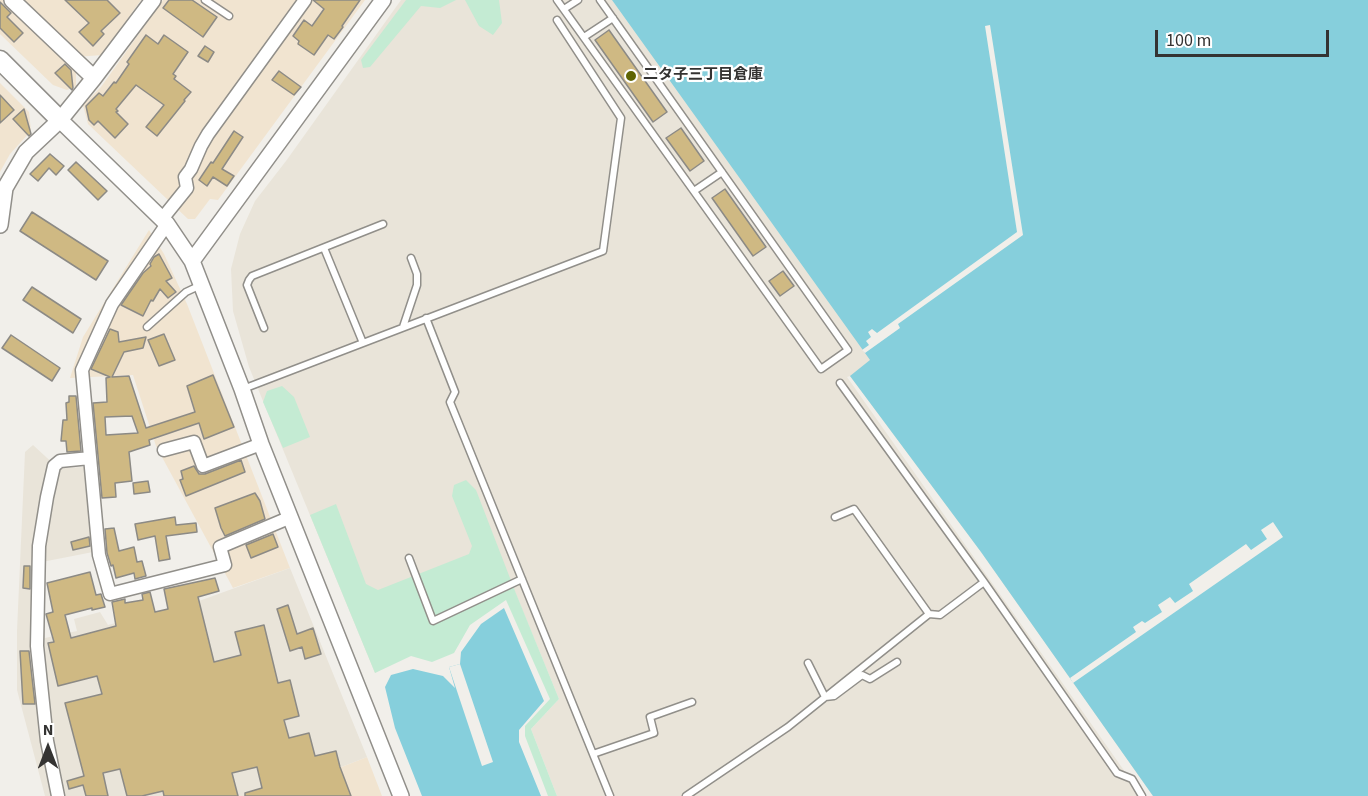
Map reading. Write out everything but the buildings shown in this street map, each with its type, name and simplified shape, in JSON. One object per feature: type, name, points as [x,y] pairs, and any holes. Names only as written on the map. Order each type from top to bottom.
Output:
[{"type":"main road","points":[[0,60],[60,120]]},
{"type":"street","points":[[12,0],[94,78]]},
{"type":"street","points":[[0,225],[5,188],[26,152],[60,120],[153,0]]},
{"type":"street","points":[[291,517],[220,547],[225,565],[110,594],[99,555],[82,370],[112,304],[187,188],[185,177],[208,134],[304,0]]},
{"type":"street","points":[[192,261],[383,0]]},
{"type":"street","points":[[60,120],[164,221],[192,261],[261,444],[400,796]]},
{"type":"street","points":[[164,450],[194,442],[203,466],[261,444]]},
{"type":"street","points":[[58,796],[47,741],[37,646],[39,546],[54,466],[60,461],[90,458]]},
{"type":"lane","points":[[205,0],[229,16]]},
{"type":"lane","points":[[557,0],[821,369],[848,350],[600,0]]},
{"type":"lane","points":[[564,9],[578,0]]},
{"type":"lane","points":[[584,37],[613,18]]},
{"type":"lane","points":[[242,389],[603,251],[621,118],[557,20]]},
{"type":"lane","points":[[694,191],[722,172]]},
{"type":"lane","points":[[264,328],[248,285],[252,276],[383,224]]},
{"type":"lane","points":[[324,248],[363,343]]},
{"type":"lane","points":[[403,327],[417,285],[417,274],[411,258]]},
{"type":"lane","points":[[147,327],[186,292],[201,285]]},
{"type":"lane","points":[[426,318],[455,392],[450,402],[610,796]]},
{"type":"lane","points":[[840,383],[984,582],[1117,773],[1132,779],[1142,796]]},
{"type":"lane","points":[[835,517],[854,509],[929,614]]},
{"type":"lane","points":[[409,558],[433,621],[522,579]]},
{"type":"lane","points":[[686,796],[788,728],[929,614],[940,615],[984,582]]},
{"type":"lane","points":[[825,697],[834,696],[862,675],[870,679],[897,662]]},
{"type":"lane","points":[[808,663],[825,697]]},
{"type":"lane","points":[[593,754],[654,733],[650,717],[692,702]]},
{"type":"shaded area","points":[[0,0],[141,0],[102,55],[76,57],[76,86],[67,90],[53,85],[0,34]]},
{"type":"shaded area","points":[[163,0],[365,0],[218,200],[210,199],[195,219],[188,219],[88,124],[83,105],[101,87]]},
{"type":"shaded area","points":[[401,0],[552,0],[554,3],[558,0],[1015,0],[1153,796],[981,552],[850,376],[847,377],[1142,796],[557,796],[531,729],[559,699],[515,592],[375,673],[249,367],[233,311],[231,269],[240,234],[255,201]]},
{"type":"shaded area","points":[[0,83],[29,112],[31,131],[10,154],[0,172]]},
{"type":"shaded area","points":[[149,230],[164,254],[187,304],[290,568],[233,588],[156,446],[133,375],[70,378],[83,337]]},
{"type":"shaded area","points":[[33,445],[58,468],[85,467],[93,552],[42,562],[45,638],[77,631],[74,619],[100,612],[108,625],[199,601],[290,568],[367,757],[260,796],[45,796],[17,690],[17,631],[25,452]]},
{"type":"shaded area","points":[[367,757],[382,796],[260,796],[300,783]]},
{"type":"green space","points":[[406,0],[456,0],[440,8],[421,6],[370,67],[363,68],[361,60]]},
{"type":"green space","points":[[465,0],[499,0],[502,23],[493,35],[479,26]]},
{"type":"green space","points":[[282,386],[294,397],[310,437],[283,448],[263,402],[267,391]]},
{"type":"green space","points":[[466,480],[476,490],[559,699],[531,729],[557,796],[548,796],[525,736],[525,726],[550,699],[506,600],[470,625],[454,653],[432,662],[411,656],[375,673],[310,515],[336,504],[366,584],[378,590],[469,554],[472,546],[452,496],[454,485]]},
{"type":"water","points":[[612,0],[1368,0],[1368,796],[1153,796],[981,552],[850,376],[870,360]]},
{"type":"water","points":[[504,608],[544,701],[519,730],[519,742],[541,796],[422,796],[395,728],[385,687],[391,675],[413,669],[443,676],[455,688],[449,667],[460,664],[461,652],[481,624]]},
{"type":"pier","points":[[990,25],[1023,235],[898,324],[900,328],[865,353],[862,350],[869,345],[866,341],[871,337],[868,332],[872,329],[877,333],[1017,232],[985,26]]},
{"type":"pier","points":[[1273,522],[1283,537],[1073,683],[1070,678],[1136,632],[1133,627],[1142,621],[1145,623],[1162,612],[1158,605],[1170,597],[1175,603],[1193,591],[1189,584],[1246,544],[1251,550],[1267,539],[1261,530]]},
{"type":"pier","points":[[460,664],[493,762],[482,766],[449,667]]},
{"type":"place","name":"二タ子三丁目倉庫","points":[[631,76]]}]
